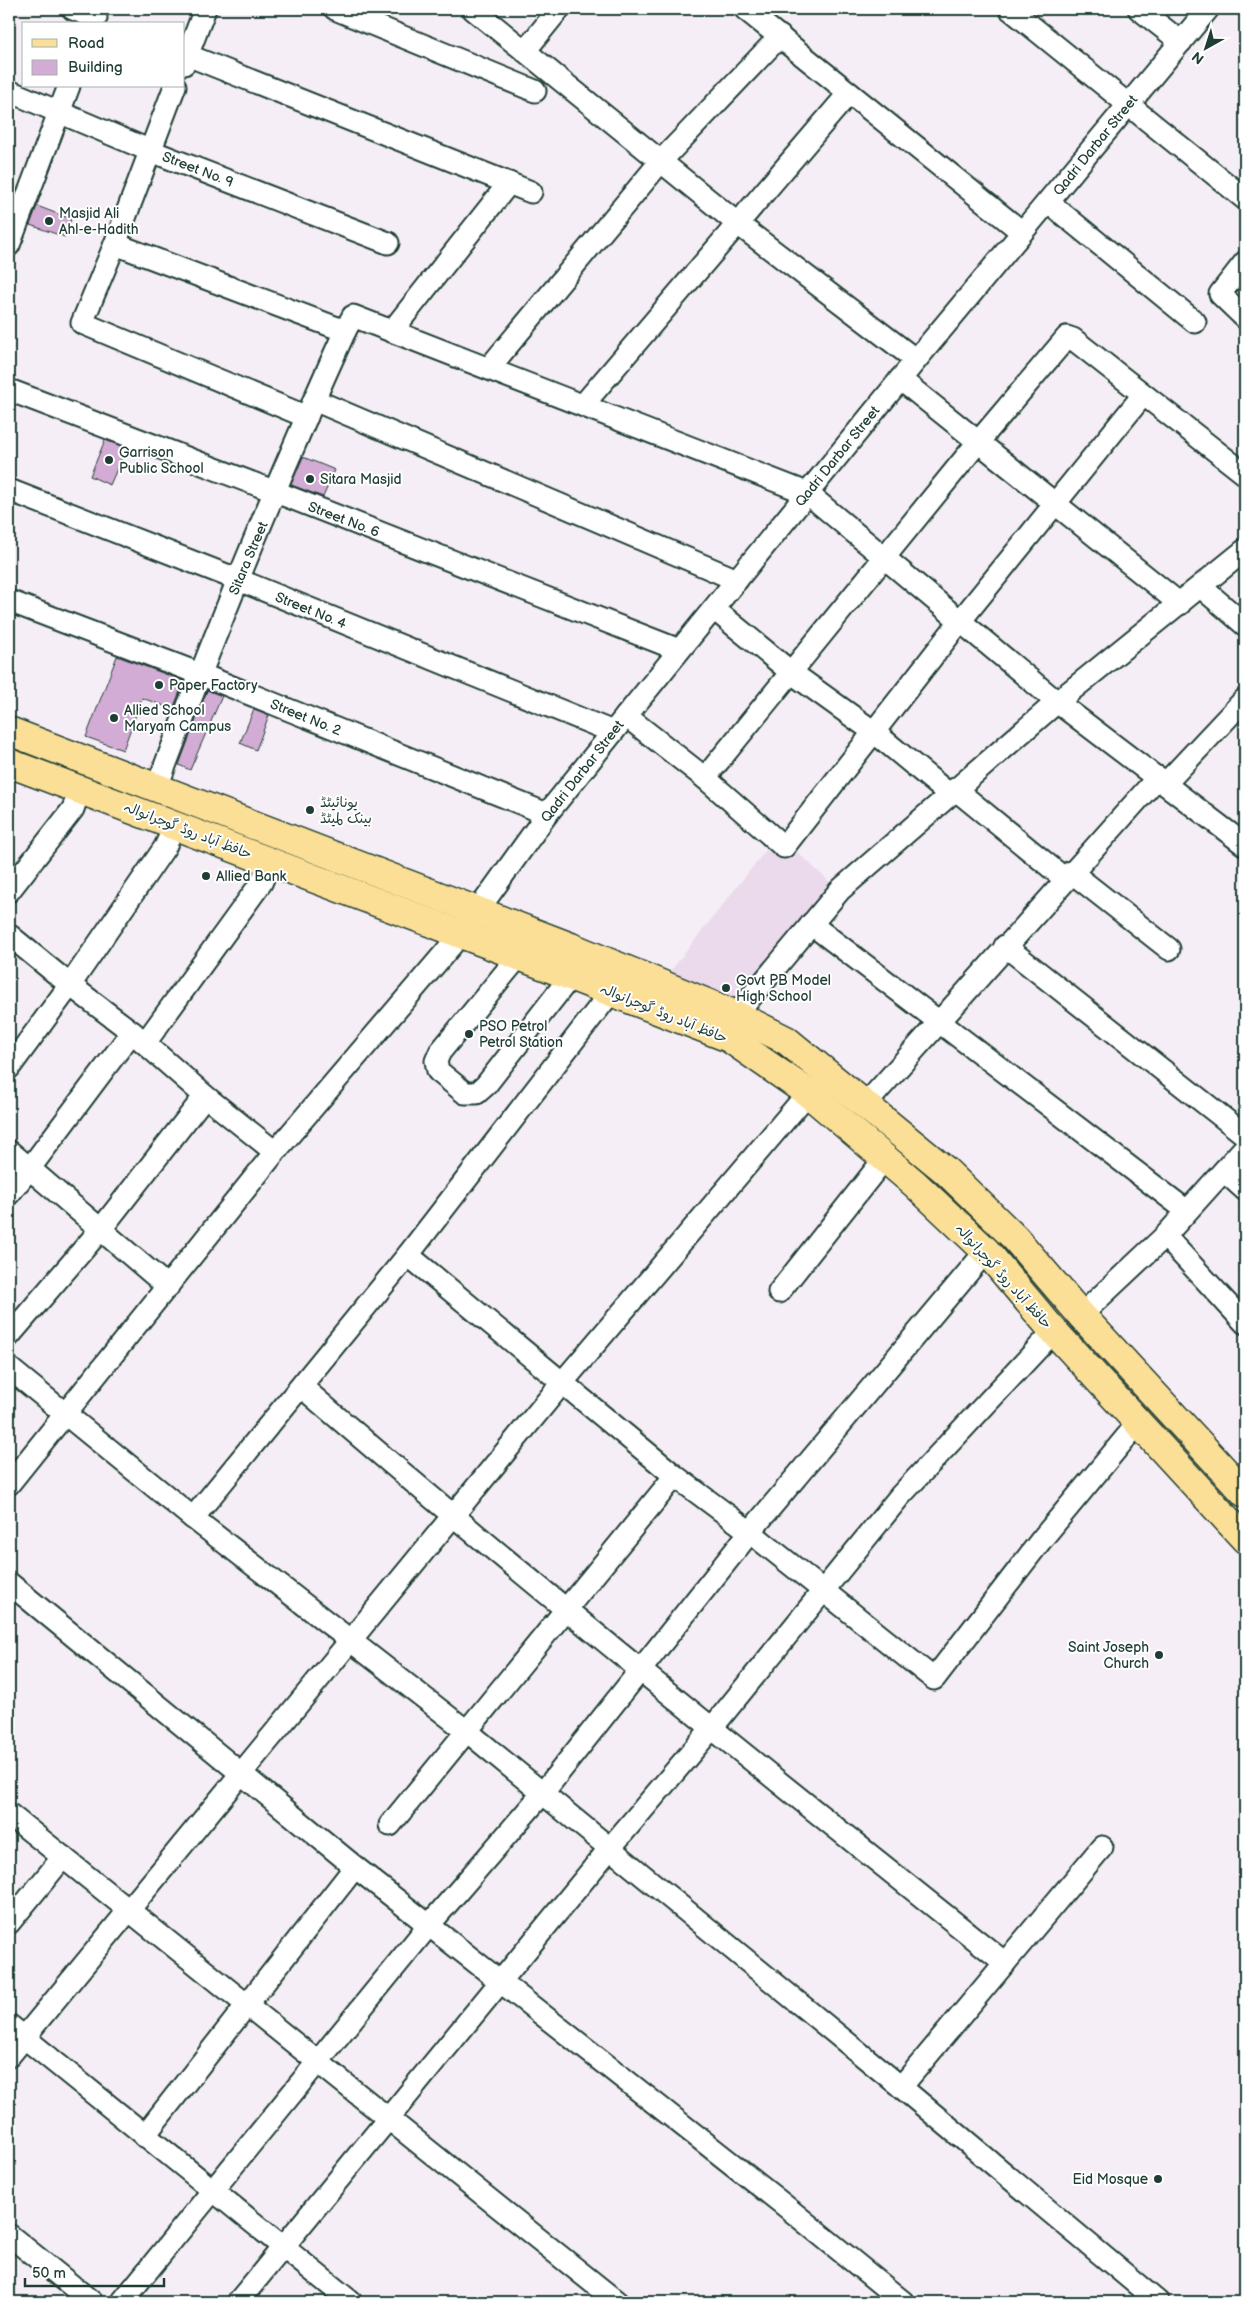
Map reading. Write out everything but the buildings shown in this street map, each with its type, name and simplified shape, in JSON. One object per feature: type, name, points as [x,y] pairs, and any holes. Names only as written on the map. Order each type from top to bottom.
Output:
[{"type":"main road","name":"حافظ آباد روڈ گوجرانوالہ","points":[[9,731],[475,912],[571,947],[736,1015],[786,1040],[946,1171],[1015,1238],[1081,1315],[1245,1493]]},
{"type":"main road","name":"حافظ آباد روڈ گوجرانوالہ","points":[[9,763],[730,1038],[808,1093],[915,1184],[986,1251],[1054,1331],[1245,1539]]},
{"type":"street","points":[[73,9],[97,17]]},
{"type":"street","points":[[204,9],[185,60],[531,192]]},
{"type":"street","points":[[335,9],[535,91]]},
{"type":"street","points":[[473,9],[738,224],[916,360]]},
{"type":"street","points":[[526,51],[559,9]]},
{"type":"street","points":[[745,9],[1022,232]]},
{"type":"street","points":[[1010,9],[1245,200]]},
{"type":"street","points":[[1139,9],[1180,42]]},
{"type":"street","name":"Qadri Darbar Street","points":[[9,1484],[275,1152],[461,934],[547,814],[679,650],[900,379],[1208,9]]},
{"type":"street","points":[[490,368],[661,161],[780,36]]},
{"type":"street","points":[[9,245],[16,207],[68,88]]},
{"type":"street","points":[[174,88],[115,244],[82,323],[310,408],[737,580]]},
{"type":"street","name":"Street No. 9","points":[[9,91],[151,151],[388,243]]},
{"type":"street","points":[[583,405],[849,93]]},
{"type":"street","points":[[392,331],[509,183]]},
{"type":"street","points":[[1048,202],[1195,322]]},
{"type":"street","points":[[115,244],[345,331],[353,316],[807,493],[1057,702],[1245,844]]},
{"type":"street","points":[[1245,262],[1220,294],[1245,318]]},
{"type":"street","name":"Sitara Street","points":[[157,787],[200,674],[310,408],[345,331]]},
{"type":"street","points":[[705,778],[979,441],[1068,337],[1245,474]]},
{"type":"street","points":[[900,379],[1180,604]]},
{"type":"street","name":"Street No. 6","points":[[9,390],[276,492],[679,650]]},
{"type":"street","points":[[874,732],[961,620],[1143,395]]},
{"type":"street","name":"Street No. 4","points":[[9,490],[239,580],[619,724],[705,778],[784,847],[874,732]]},
{"type":"street","points":[[736,1015],[840,890],[1057,702],[1245,550]]},
{"type":"street","points":[[1201,587],[1245,625]]},
{"type":"street","name":"Street No. 2","points":[[9,601],[200,674],[547,814]]},
{"type":"street","points":[[714,609],[792,673],[1169,949]]},
{"type":"street","points":[[866,1104],[1068,876],[1245,699]]},
{"type":"street","points":[[9,891],[73,809],[80,789]]},
{"type":"street","points":[[9,1068],[70,986],[166,847],[175,825]]},
{"type":"street","points":[[9,1194],[139,1038],[261,883],[270,862]]},
{"type":"street","points":[[811,924],[1187,1211]]},
{"type":"street","points":[[9,935],[70,986],[139,1038],[205,1096],[275,1152]]},
{"type":"street","points":[[1006,946],[1245,1135]]},
{"type":"street","points":[[519,956],[440,1052],[436,1061],[438,1071],[464,1093],[477,1093],[486,1085],[571,976]]},
{"type":"street","points":[[193,1518],[408,1255],[611,992]]},
{"type":"street","points":[[9,2056],[16,2032],[129,1910],[562,1383],[808,1093]]},
{"type":"street","points":[[9,1336],[101,1229],[205,1096]]},
{"type":"street","points":[[1081,1315],[1165,1236],[1245,1147]]},
{"type":"street","points":[[9,1151],[168,1287]]},
{"type":"street","points":[[779,1292],[885,1158]]},
{"type":"street","points":[[1224,1171],[1245,1190]]},
{"type":"street","points":[[1165,1236],[1245,1323]]},
{"type":"street","points":[[122,2302],[429,1925],[542,1794],[750,1532],[986,1251]]},
{"type":"street","points":[[408,1255],[675,1476],[750,1532],[934,1678],[1042,1539],[1138,1423]]},
{"type":"street","points":[[238,2302],[389,2121],[610,1848],[712,1728],[900,1496],[1054,1331]]},
{"type":"street","points":[[9,1368],[193,1518],[468,1732],[901,2087],[1158,2302]]},
{"type":"street","points":[[302,1387],[452,1516],[641,1671],[1005,1963]]},
{"type":"street","points":[[390,1825],[468,1732],[675,1476]]},
{"type":"street","points":[[9,1583],[355,1866],[903,2302]]},
{"type":"street","points":[[9,1814],[389,2121],[617,2302]]},
{"type":"street","points":[[901,2087],[1102,1847]]},
{"type":"street","points":[[9,1923],[63,1858]]},
{"type":"street","points":[[144,2136],[355,1866]]},
{"type":"street","points":[[16,2032],[351,2302]]},
{"type":"street","points":[[9,2235],[92,2302]]},
{"type":"shaded area","points":[[791,846],[834,886],[738,1005],[668,974],[766,850],[779,858]]},
{"type":"place","name":"Masjid Ali Ahl-e-Hadith","points":[[49,221]]},
{"type":"place","name":"Garrison Public School","points":[[109,460]]},
{"type":"place","name":"Sitara Masjid","points":[[310,479]]},
{"type":"place","name":"Paper Factory","points":[[159,685]]},
{"type":"place","name":"Allied School Maryam Campus","points":[[114,718]]},
{"type":"place","name":"یونائیٹڈ بینک لمیٹڈ","points":[[310,810]]},
{"type":"place","name":"Allied Bank","points":[[206,876]]},
{"type":"place","name":"Govt PB Model High School","points":[[726,988]]},
{"type":"place","name":"PSO Petrol Petrol Station","points":[[469,1034]]},
{"type":"place","name":"Saint Joseph Church","points":[[1159,1655]]},
{"type":"place","name":"Eid Mosque","points":[[1158,2179]]}]
